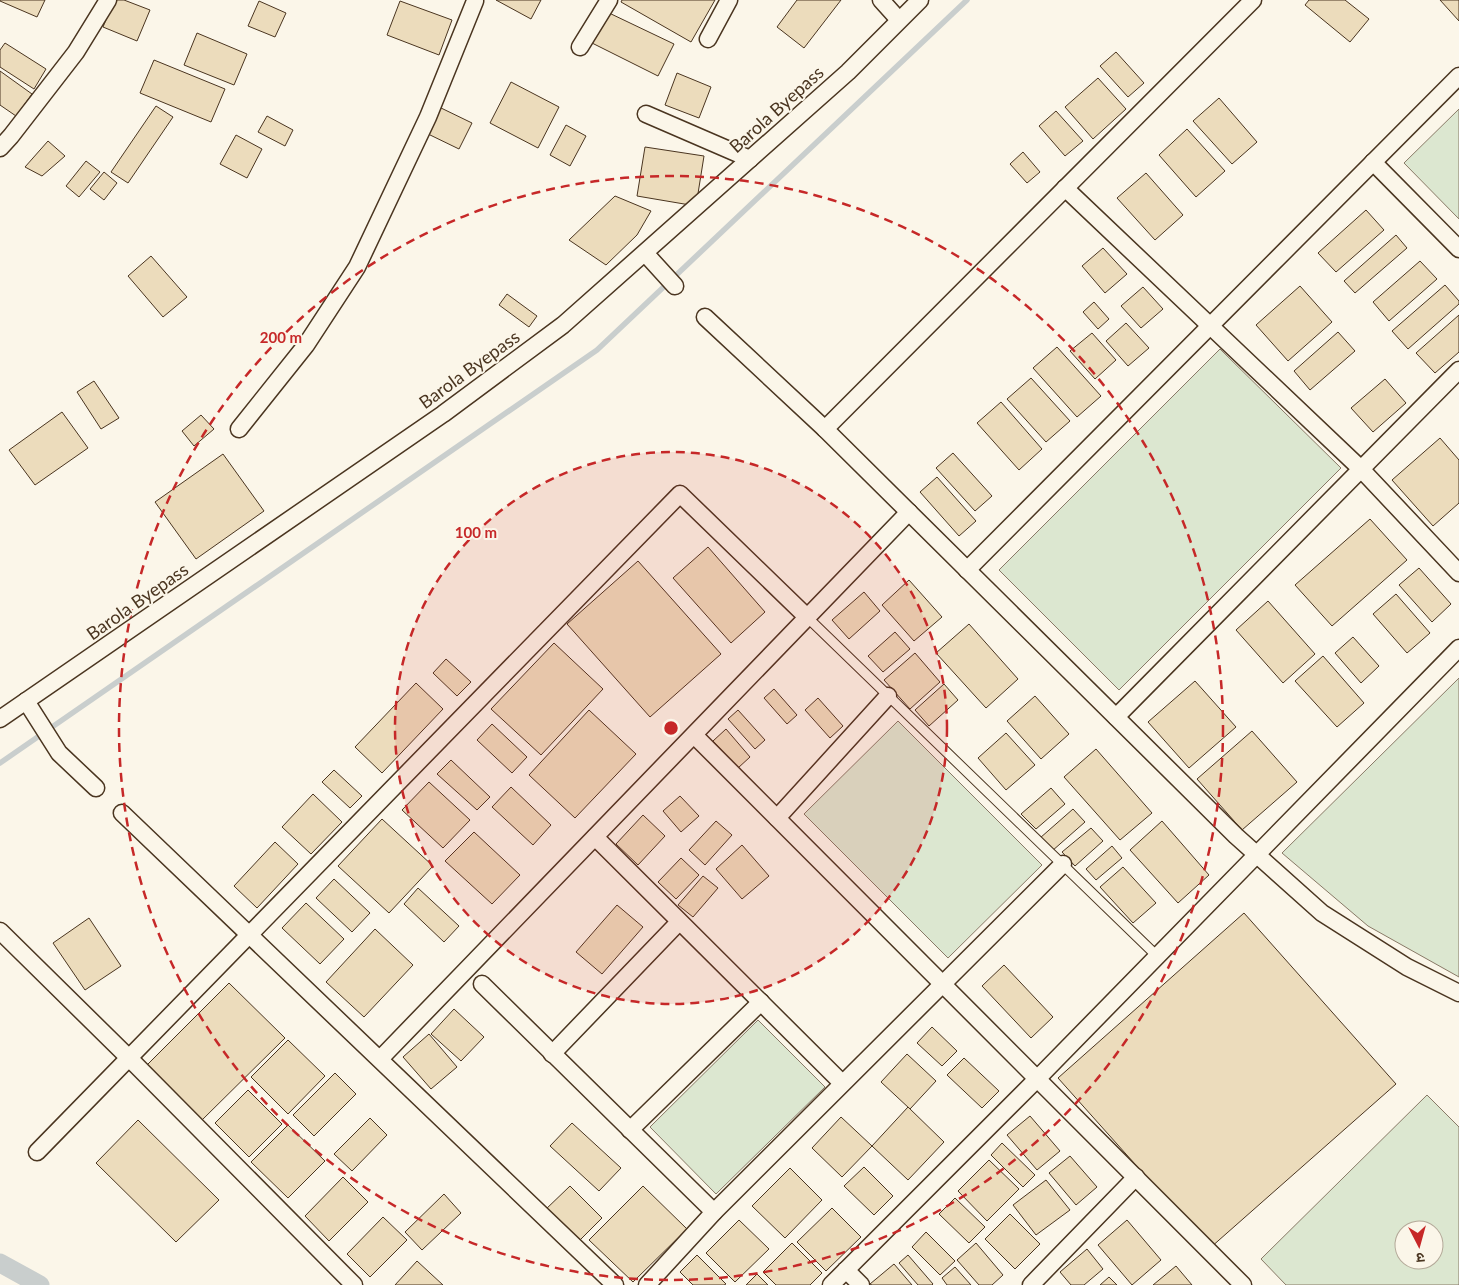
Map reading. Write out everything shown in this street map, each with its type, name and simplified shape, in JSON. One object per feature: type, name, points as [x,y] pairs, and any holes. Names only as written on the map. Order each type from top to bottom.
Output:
[{"type":"street","points":[[0,148],[76,52],[108,0]]},
{"type":"street","points":[[239,429],[306,345],[358,267],[428,117],[474,0]]},
{"type":"street","points":[[580,47],[609,0]]},
{"type":"street","points":[[708,39],[729,0]]},
{"type":"street","points":[[881,0],[899,20]]},
{"type":"street","name":"Barola Byepass","points":[[0,718],[31,708],[443,414],[563,325],[848,72],[920,0]]},
{"type":"street","points":[[824,429],[1253,0]]},
{"type":"street","points":[[967,570],[1459,76]]},
{"type":"street","points":[[646,114],[750,159]]},
{"type":"street","points":[[1373,162],[1459,249]]},
{"type":"street","points":[[1065,188],[1361,469],[1459,573]]},
{"type":"street","points":[[645,253],[676,286]]},
{"type":"street","points":[[705,317],[909,512],[1236,836],[1322,914],[1406,967],[1459,993]]},
{"type":"street","points":[[1116,717],[1459,370]]},
{"type":"street","points":[[37,1152],[680,494],[808,618]]},
{"type":"street","points":[[380,1059],[909,512]]},
{"type":"street","points":[[831,1285],[1037,1079],[1459,648]]},
{"type":"street","points":[[777,818],[888,696]]},
{"type":"street","points":[[31,708],[59,753],[96,788]]},
{"type":"street","points":[[694,735],[1244,1285]]},
{"type":"street","points":[[122,812],[615,1285]]},
{"type":"street","points":[[595,837],[842,1083]]},
{"type":"street","points":[[647,1285],[714,1212],[1063,864]]},
{"type":"street","points":[[552,1054],[679,922]]},
{"type":"street","points":[[0,931],[130,1058],[354,1285]]},
{"type":"street","points":[[482,984],[714,1212]]},
{"type":"street","points":[[630,1130],[761,1002]]},
{"type":"street","points":[[1039,1282],[1136,1177]]},
{"type":"street","points":[[846,1270],[861,1285]]},
{"type":"lane","points":[[808,618],[1157,956]]},
{"type":"green space","points":[[1459,109],[1459,219],[1404,163]]},
{"type":"green space","points":[[1220,349],[1341,468],[1119,690],[999,570]]},
{"type":"green space","points":[[1459,678],[1459,977],[1368,926],[1282,853]]},
{"type":"green space","points":[[898,721],[1042,865],[948,958],[804,814]]},
{"type":"green space","points":[[758,1020],[825,1087],[716,1194],[650,1127]]},
{"type":"green space","points":[[1427,1095],[1459,1127],[1459,1285],[1286,1285],[1261,1259]]},
{"type":"building","points":[[0,0],[45,0],[37,17]]},
{"type":"building","points":[[114,0],[124,0],[150,10],[137,41],[103,27]]},
{"type":"building","points":[[496,0],[541,0],[531,19]]},
{"type":"building","points":[[622,0],[715,0],[691,42],[621,2]]},
{"type":"building","points":[[797,0],[841,0],[804,48],[777,27]]},
{"type":"building","points":[[1309,0],[1345,0],[1369,19],[1350,42],[1305,5]]},
{"type":"building","points":[[1440,0],[1459,0],[1459,21]]},
{"type":"building","points":[[259,1],[286,13],[275,37],[248,26]]},
{"type":"building","points":[[400,1],[452,20],[439,55],[387,35]]},
{"type":"building","points":[[607,12],[674,44],[658,76],[592,43]]},
{"type":"building","points":[[197,33],[247,54],[234,85],[184,65]]},
{"type":"building","points":[[5,43],[46,69],[34,89],[0,67],[0,50]]},
{"type":"building","points":[[1116,52],[1144,83],[1128,97],[1100,66]]},
{"type":"building","points":[[154,60],[225,89],[211,122],[140,93]]},
{"type":"building","points":[[0,71],[32,94],[16,116],[0,105]]},
{"type":"building","points":[[677,73],[711,87],[699,118],[665,105]]},
{"type":"building","points":[[1098,78],[1126,109],[1093,139],[1065,107]]},
{"type":"building","points":[[511,82],[559,107],[538,148],[490,123]]},
{"type":"building","points":[[1219,98],[1257,142],[1232,164],[1193,121]]},
{"type":"building","points":[[156,106],[173,117],[128,183],[111,172]]},
{"type":"building","points":[[439,107],[472,123],[459,149],[426,133]]},
{"type":"building","points":[[1056,111],[1083,141],[1065,156],[1039,126]]},
{"type":"building","points":[[267,116],[293,130],[285,146],[258,132]]},
{"type":"building","points":[[566,125],[586,136],[570,166],[550,155]]},
{"type":"building","points":[[1187,129],[1225,171],[1196,197],[1159,155]]},
{"type":"building","points":[[236,135],[262,149],[247,178],[220,164]]},
{"type":"building","points":[[48,141],[65,156],[42,176],[25,167]]},
{"type":"building","points":[[645,147],[704,156],[696,206],[637,196]]},
{"type":"building","points":[[1023,152],[1040,172],[1027,183],[1010,164]]},
{"type":"building","points":[[86,161],[100,172],[79,197],[66,186]]},
{"type":"building","points":[[104,172],[117,183],[104,200],[90,189]]},
{"type":"building","points":[[1146,173],[1183,215],[1155,240],[1117,198]]},
{"type":"building","points":[[615,196],[651,211],[637,235],[606,265],[569,240]]},
{"type":"building","points":[[1366,210],[1384,230],[1336,272],[1318,253]]},
{"type":"building","points":[[1396,235],[1407,248],[1355,293],[1344,281]]},
{"type":"building","points":[[1103,248],[1127,274],[1105,293],[1082,266]]},
{"type":"building","points":[[151,256],[187,297],[163,317],[128,276]]},
{"type":"building","points":[[1420,261],[1437,279],[1389,321],[1373,302]]},
{"type":"building","points":[[1445,285],[1459,301],[1459,304],[1408,349],[1392,331]]},
{"type":"building","points":[[1300,286],[1332,322],[1288,361],[1256,325]]},
{"type":"building","points":[[1143,287],[1163,309],[1141,328],[1121,306]]},
{"type":"building","points":[[507,294],[537,316],[529,327],[499,305]]},
{"type":"building","points":[[1094,302],[1109,319],[1098,329],[1083,312]]},
{"type":"building","points":[[1459,315],[1459,352],[1435,373],[1416,353]]},
{"type":"building","points":[[1126,323],[1149,348],[1128,366],[1106,341]]},
{"type":"building","points":[[1338,332],[1355,351],[1310,390],[1294,371]]},
{"type":"building","points":[[1092,333],[1116,360],[1095,379],[1070,351]]},
{"type":"building","points":[[1057,347],[1101,396],[1077,417],[1033,368]]},
{"type":"building","points":[[1031,378],[1070,421],[1046,442],[1007,399]]},
{"type":"building","points":[[1385,379],[1406,403],[1373,432],[1351,408]]},
{"type":"building","points":[[94,381],[119,418],[101,429],[77,392]]},
{"type":"building","points":[[1001,402],[1042,449],[1019,470],[977,423]]},
{"type":"building","points":[[62,412],[88,448],[35,485],[9,450]]},
{"type":"building","points":[[201,415],[214,429],[194,446],[182,431]]},
{"type":"building","points":[[1440,438],[1459,460],[1459,503],[1433,526],[1392,480]]},
{"type":"building","points":[[953,453],[992,496],[975,511],[936,468]]},
{"type":"building","points":[[223,454],[264,511],[196,559],[155,502]]},
{"type":"building","points":[[937,477],[976,521],[959,536],[920,492]]},
{"type":"building","points":[[1370,519],[1407,560],[1332,626],[1295,585]]},
{"type":"building","points":[[708,547],[765,612],[731,643],[673,578]]},
{"type":"building","points":[[638,561],[721,654],[650,717],[567,624]]},
{"type":"building","points":[[1419,568],[1451,604],[1432,622],[1399,585]]},
{"type":"building","points":[[909,580],[942,617],[914,641],[882,605]]},
{"type":"building","points":[[864,592],[880,611],[849,639],[832,620]]},
{"type":"building","points":[[1396,594],[1430,633],[1407,653],[1373,614]]},
{"type":"building","points":[[1268,601],[1315,654],[1283,683],[1236,630]]},
{"type":"building","points":[[969,624],[1018,679],[986,708],[936,653]]},
{"type":"building","points":[[895,632],[910,649],[883,672],[868,656]]},
{"type":"building","points":[[1353,637],[1379,666],[1361,683],[1335,653]]},
{"type":"building","points":[[554,643],[603,689],[541,755],[491,709]]},
{"type":"building","points":[[915,653],[940,682],[910,709],[884,680]]},
{"type":"building","points":[[1323,656],[1364,703],[1337,727],[1295,681]]},
{"type":"building","points":[[446,659],[471,682],[457,696],[433,673]]},
{"type":"building","points":[[1195,681],[1236,727],[1189,768],[1148,722]]},
{"type":"building","points":[[416,683],[443,709],[382,773],[355,747]]},
{"type":"building","points":[[944,684],[958,700],[929,726],[915,710]]},
{"type":"building","points":[[774,689],[797,715],[787,724],[764,698]]},
{"type":"building","points":[[1035,696],[1069,734],[1041,759],[1007,721]]},
{"type":"building","points":[[818,698],[843,726],[830,738],[805,710]]},
{"type":"building","points":[[589,710],[636,754],[575,818],[529,775]]},
{"type":"building","points":[[738,710],[765,740],[755,749],[728,719]]},
{"type":"building","points":[[492,724],[527,757],[512,773],[477,740]]},
{"type":"building","points":[[726,729],[750,757],[738,768],[713,741]]},
{"type":"building","points":[[1252,731],[1297,782],[1242,830],[1197,779]]},
{"type":"building","points":[[1006,733],[1035,765],[1006,790],[978,758]]},
{"type":"building","points":[[1096,749],[1152,813],[1120,840],[1064,777]]},
{"type":"building","points":[[451,760],[490,797],[477,810],[437,774]]},
{"type":"building","points":[[334,770],[362,796],[350,808],[322,782]]},
{"type":"building","points":[[429,782],[470,820],[443,848],[402,810]]},
{"type":"building","points":[[511,787],[551,825],[533,845],[492,807]]},
{"type":"building","points":[[1051,788],[1065,804],[1036,829],[1021,814]]},
{"type":"building","points":[[313,794],[342,822],[311,854],[282,827]]},
{"type":"building","points":[[680,796],[699,816],[681,832],[663,811]]},
{"type":"building","points":[[1073,809],[1085,822],[1052,851],[1040,838]]},
{"type":"building","points":[[643,815],[665,836],[638,865],[616,844]]},
{"type":"building","points":[[382,819],[433,866],[389,913],[338,866]]},
{"type":"building","points":[[716,821],[732,835],[705,865],[689,850]]},
{"type":"building","points":[[1162,821],[1209,875],[1178,903],[1130,850]]},
{"type":"building","points":[[1091,828],[1103,841],[1075,866],[1062,852]]},
{"type":"building","points":[[474,832],[520,875],[492,904],[445,861]]},
{"type":"building","points":[[275,842],[298,864],[257,908],[234,886]]},
{"type":"building","points":[[742,845],[769,876],[742,899],[716,869]]},
{"type":"building","points":[[1112,846],[1122,858],[1096,880],[1086,869]]},
{"type":"building","points":[[681,858],[699,875],[676,899],[658,882]]},
{"type":"building","points":[[1123,867],[1156,903],[1133,923],[1100,887]]},
{"type":"building","points":[[703,876],[718,888],[693,917],[678,905]]},
{"type":"building","points":[[334,879],[370,913],[352,932],[316,898]]},
{"type":"building","points":[[418,888],[459,926],[444,942],[404,904]]},
{"type":"building","points":[[306,903],[344,939],[320,964],[282,928]]},
{"type":"building","points":[[617,905],[643,927],[602,974],[576,952]]},
{"type":"building","points":[[1244,913],[1396,1084],[1210,1248],[1058,1078]]},
{"type":"building","points":[[89,918],[121,966],[85,990],[53,943]]},
{"type":"building","points":[[375,929],[413,965],[364,1017],[326,982]]},
{"type":"building","points":[[1004,965],[1053,1017],[1031,1038],[982,986]]},
{"type":"building","points":[[229,983],[285,1038],[200,1122],[145,1067]]},
{"type":"building","points":[[454,1009],[484,1037],[461,1061],[431,1034]]},
{"type":"building","points":[[932,1027],[957,1051],[942,1066],[917,1043]]},
{"type":"building","points":[[429,1034],[457,1067],[431,1089],[403,1057]]},
{"type":"building","points":[[288,1040],[325,1076],[288,1114],[251,1077]]},
{"type":"building","points":[[907,1054],[936,1081],[910,1109],[881,1082]]},
{"type":"building","points":[[964,1058],[999,1091],[982,1108],[947,1075]]},
{"type":"building","points":[[335,1073],[356,1094],[314,1136],[293,1115]]},
{"type":"building","points":[[248,1090],[282,1124],[249,1157],[215,1123]]},
{"type":"building","points":[[908,1107],[944,1142],[908,1180],[872,1146]]},
{"type":"building","points":[[1030,1116],[1060,1151],[1037,1170],[1007,1135]]},
{"type":"building","points":[[841,1117],[872,1146],[842,1177],[812,1148]]},
{"type":"building","points":[[370,1118],[387,1135],[352,1171],[334,1154]]},
{"type":"building","points":[[138,1120],[219,1200],[176,1242],[96,1163]]},
{"type":"building","points":[[572,1123],[621,1168],[599,1191],[550,1146]]},
{"type":"building","points":[[288,1125],[325,1161],[288,1198],[251,1162]]},
{"type":"building","points":[[1002,1143],[1035,1175],[1023,1187],[991,1155]]},
{"type":"building","points":[[1070,1156],[1097,1187],[1076,1205],[1049,1173]]},
{"type":"building","points":[[989,1160],[1019,1189],[987,1221],[958,1191]]},
{"type":"building","points":[[864,1167],[893,1196],[874,1215],[844,1186]]},
{"type":"building","points":[[790,1168],[822,1200],[785,1238],[752,1206]]},
{"type":"building","points":[[343,1177],[368,1202],[329,1241],[305,1216]]},
{"type":"building","points":[[1046,1180],[1070,1210],[1036,1235],[1013,1205]]},
{"type":"building","points":[[570,1186],[602,1218],[577,1243],[544,1211]]},
{"type":"building","points":[[643,1186],[687,1229],[633,1282],[589,1240]]},
{"type":"building","points":[[444,1194],[461,1213],[422,1250],[405,1232]]},
{"type":"building","points":[[955,1198],[985,1227],[969,1243],[939,1214]]},
{"type":"building","points":[[832,1208],[861,1237],[826,1271],[797,1242]]},
{"type":"building","points":[[1010,1214],[1040,1244],[1015,1269],[985,1239]]},
{"type":"building","points":[[383,1217],[407,1240],[370,1277],[347,1254]]},
{"type":"building","points":[[739,1220],[769,1249],[735,1282],[706,1253]]},
{"type":"building","points":[[1127,1220],[1161,1260],[1132,1285],[1098,1245]]},
{"type":"building","points":[[926,1232],[955,1261],[940,1275],[912,1247]]},
{"type":"building","points":[[792,1243],[822,1273],[810,1285],[776,1285],[763,1272]]},
{"type":"building","points":[[976,1243],[1003,1275],[992,1285],[979,1285],[957,1260]]},
{"type":"building","points":[[1087,1249],[1103,1269],[1084,1285],[1071,1285],[1060,1272]]},
{"type":"building","points":[[697,1255],[726,1284],[693,1285],[680,1272]]},
{"type":"building","points":[[908,1255],[932,1285],[918,1285],[899,1263]]},
{"type":"building","points":[[417,1261],[443,1285],[395,1285]]},
{"type":"building","points":[[894,1264],[912,1285],[870,1284]]},
{"type":"building","points":[[1176,1266],[1192,1285],[1153,1285]]},
{"type":"building","points":[[955,1267],[971,1285],[947,1285],[942,1278]]},
{"type":"building","points":[[757,1274],[768,1285],[746,1285]]},
{"type":"building","points":[[1109,1277],[1117,1285],[1100,1285]]},
{"type":"waterway","points":[[0,763],[597,350],[967,0]]},
{"type":"waterway","points":[[0,1263],[40,1285]]}]
